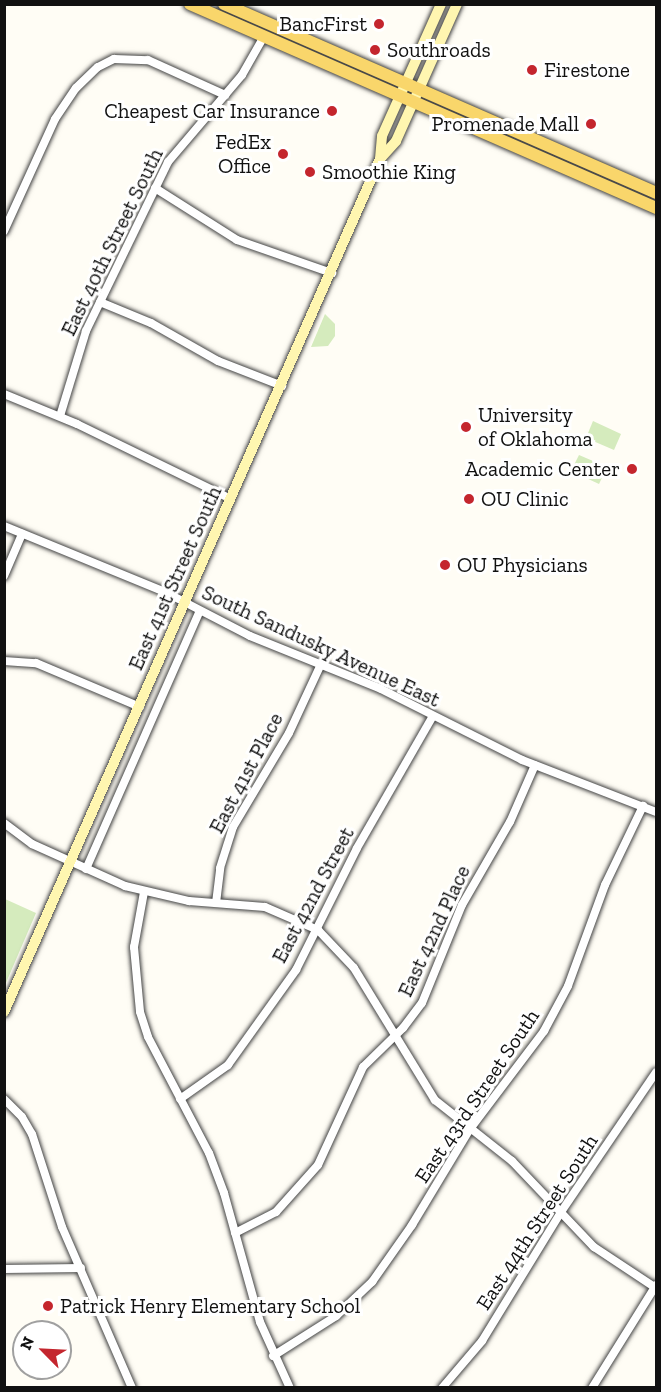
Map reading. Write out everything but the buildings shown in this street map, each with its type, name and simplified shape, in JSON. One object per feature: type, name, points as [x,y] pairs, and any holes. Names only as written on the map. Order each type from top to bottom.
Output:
[{"type":"main road","points":[[190,4],[399,98],[657,208]]},
{"type":"main road","points":[[224,4],[657,193]]},
{"type":"main road","name":"East 41st Street South","points":[[4,1012],[332,273],[380,159],[382,136],[441,4]]},
{"type":"main road","name":"East 41st Street South","points":[[380,159],[396,141],[457,4]]},
{"type":"main road","points":[[586,178],[610,173]]},
{"type":"street","name":"East 40th Street South","points":[[60,416],[86,331],[155,188],[179,146],[225,95],[263,38]]},
{"type":"street","points":[[4,231],[55,119],[76,88],[98,67],[114,59],[148,60],[225,95]]},
{"type":"street","points":[[155,188],[237,240],[332,273]]},
{"type":"street","points":[[100,302],[151,323],[218,361],[282,386]]},
{"type":"street","points":[[4,394],[60,416],[231,499]]},
{"type":"street","name":"South Sandusky Avenue East","points":[[4,526],[186,603],[535,765],[657,812]]},
{"type":"street","points":[[4,576],[22,534]]},
{"type":"street","name":"East 41st Street South","points":[[86,869],[200,611]]},
{"type":"street","points":[[4,661],[36,663],[140,707]]},
{"type":"street","name":"East 41st Place","points":[[216,903],[220,868],[233,827],[289,733],[321,664]]},
{"type":"street","name":"East 42nd Street","points":[[180,1099],[228,1065],[296,970],[357,848],[433,716]]},
{"type":"street","name":"East 42nd Place","points":[[235,1233],[276,1212],[308,1180],[363,1067],[422,1003],[462,905],[510,822],[535,765]]},
{"type":"street","name":"East 43rd Street South","points":[[273,1356],[336,1316],[372,1282],[406,1234],[470,1129],[556,1011],[605,885],[643,806]]},
{"type":"street","points":[[4,823],[21,838],[70,862],[144,892],[274,909],[318,930],[354,968],[393,1036],[435,1100],[512,1161],[609,1259],[656,1287],[592,1388]]},
{"type":"street","points":[[144,892],[136,925],[134,974],[148,1036],[209,1153],[235,1233],[243,1271],[273,1356],[290,1388]]},
{"type":"street","name":"East 44th Street South","points":[[442,1388],[482,1341],[561,1212],[657,1072]]},
{"type":"street","points":[[4,1099],[22,1116],[32,1134],[62,1227],[132,1388]]},
{"type":"street","points":[[4,1269],[81,1268]]},
{"type":"green space","points":[[325,314],[335,324],[335,336],[328,346],[311,347]]},
{"type":"green space","points":[[593,421],[621,434],[614,450],[586,438]]},
{"type":"green space","points":[[579,455],[607,467],[599,484],[571,471]]},
{"type":"green space","points":[[5,899],[36,913],[5,985]]},
{"type":"place","name":"BancFirst","points":[[379,24]]},
{"type":"place","name":"Southroads","points":[[375,50]]},
{"type":"place","name":"Firestone","points":[[532,70]]},
{"type":"place","name":"Cheapest Car Insurance","points":[[332,111]]},
{"type":"place","name":"Promenade Mall","points":[[591,124]]},
{"type":"place","name":"FedEx Office","points":[[283,154]]},
{"type":"place","name":"Smoothie King","points":[[310,172]]},
{"type":"place","name":"University of Oklahoma","points":[[466,427]]},
{"type":"place","name":"Academic Center","points":[[632,469]]},
{"type":"place","name":"OU Clinic","points":[[469,499]]},
{"type":"place","name":"OU Physicians","points":[[445,565]]},
{"type":"place","name":"Patrick Henry Elementary School","points":[[48,1306]]}]
